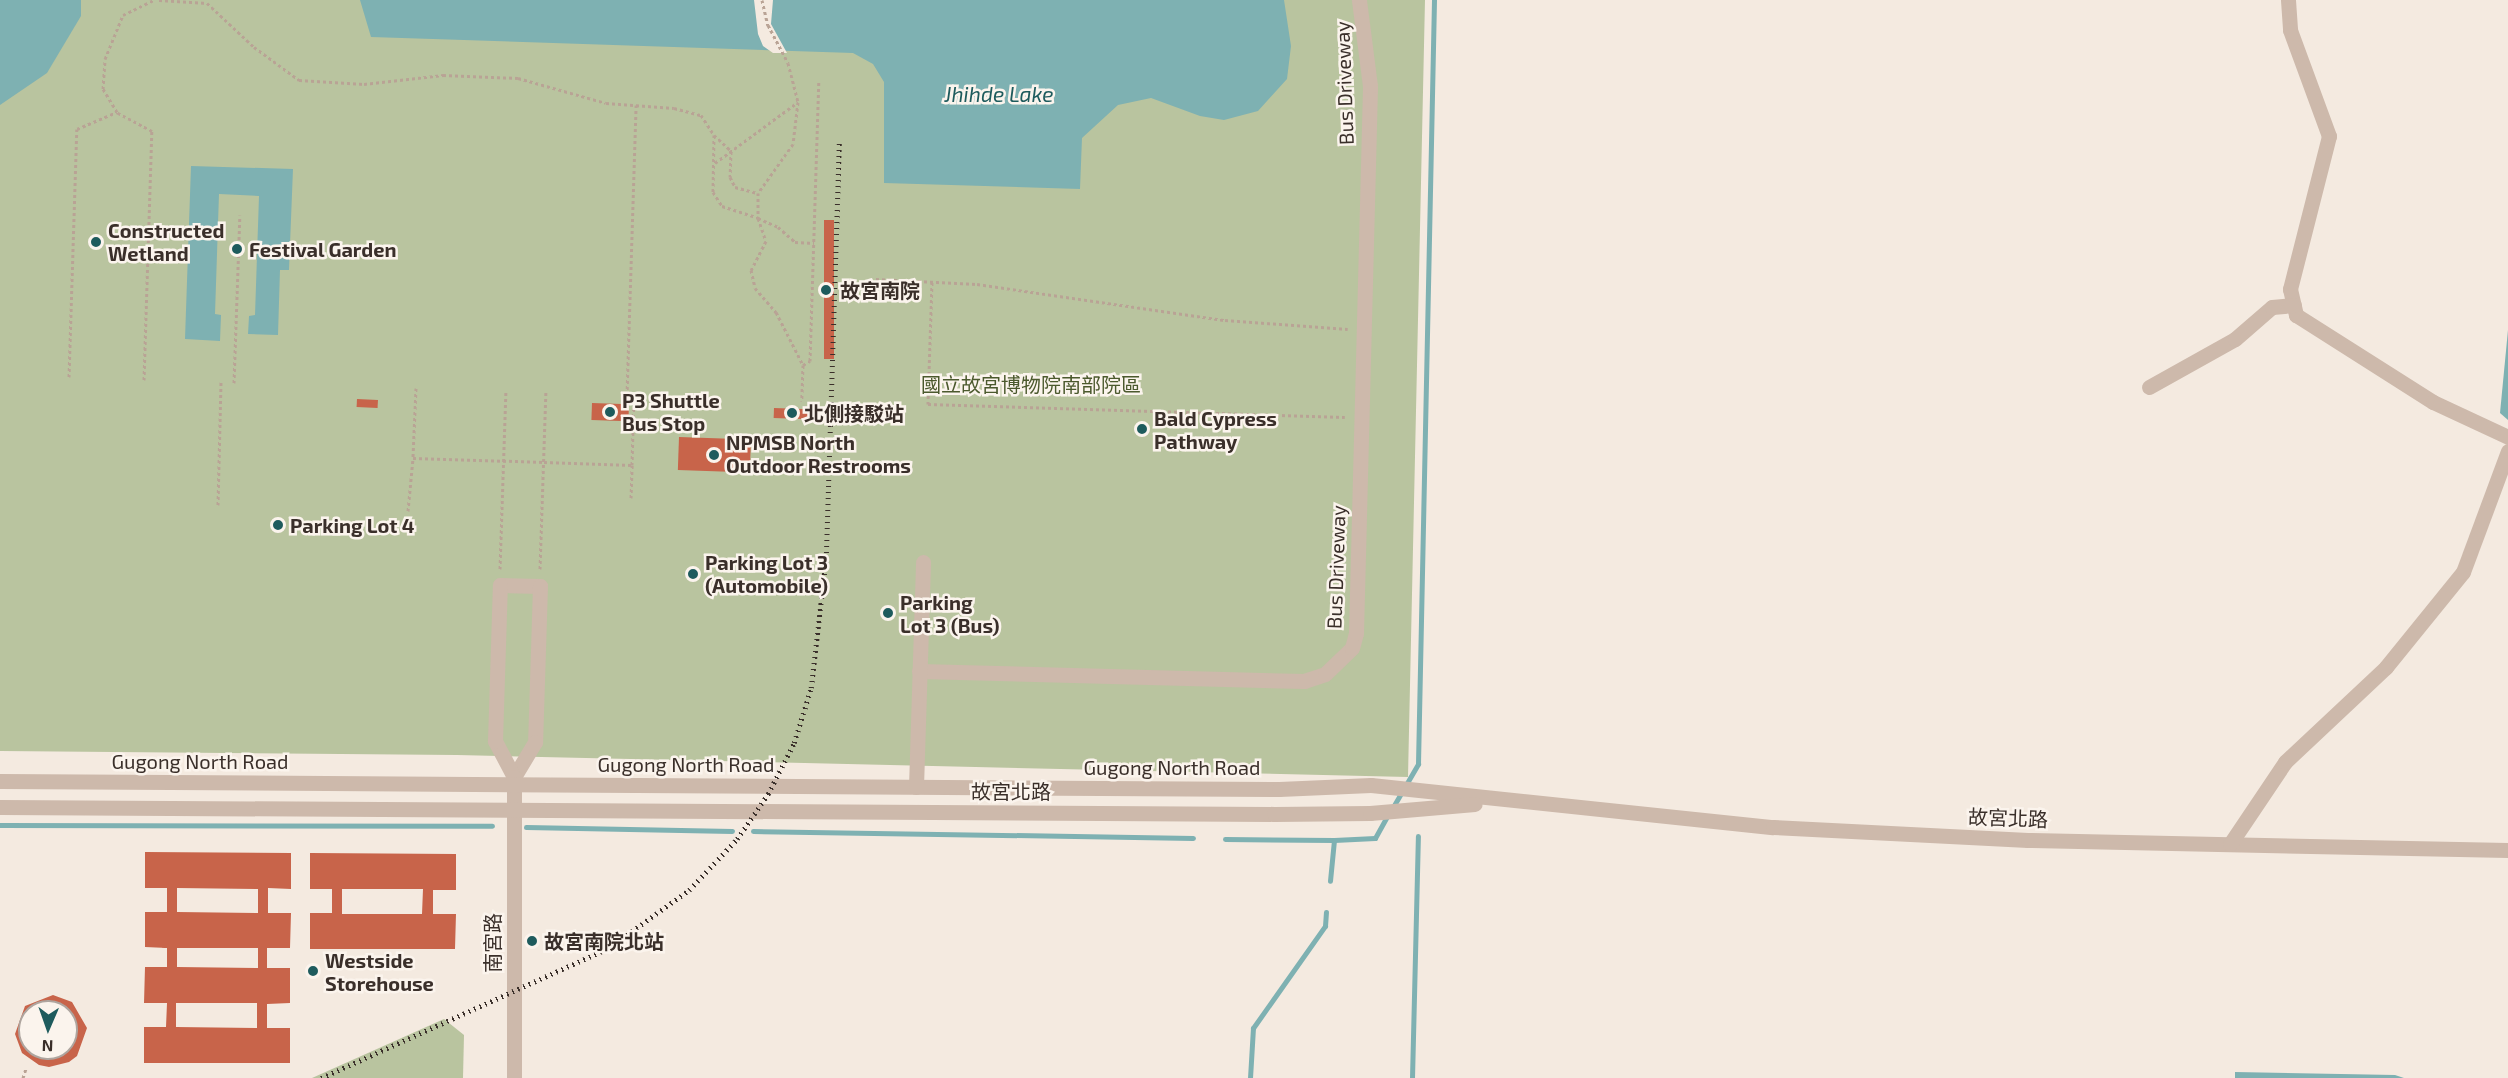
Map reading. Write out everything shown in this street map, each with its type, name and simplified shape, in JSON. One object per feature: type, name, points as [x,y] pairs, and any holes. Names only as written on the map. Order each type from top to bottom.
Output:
[{"type":"street","name":"Bus Driveway","points":[[920,671],[1304,681],[1325,674],[1352,648],[1356,633],[1370,86],[1359,0]]},
{"type":"street","points":[[2288,0],[2290,30],[2329,136],[2290,288],[2296,315],[2433,402],[2508,437]]},
{"type":"street","points":[[2149,387],[2235,339],[2272,307],[2294,305]]},
{"type":"street","points":[[2230,844],[2285,762],[2386,667],[2463,572],[2508,451]]},
{"type":"street","points":[[916,787],[923,562]]},
{"type":"street","points":[[500,585],[540,586],[535,742],[514,780],[495,741],[500,585]]},
{"type":"street","name":"Gugong North Road","points":[[0,781],[514,780],[916,787]]},
{"type":"street","name":"南宮路","points":[[514,780],[514,1078]]},
{"type":"street","name":"故宮北路","points":[[916,787],[1279,789],[1371,785],[1507,802],[1773,827],[2028,840],[2508,850]]},
{"type":"street","name":"故宮北路","points":[[513,808],[1284,814],[1370,813],[1507,802]]},
{"type":"street","points":[[0,807],[513,808]]},
{"type":"path","points":[[144,380],[152,131],[117,112],[104,89],[105,59],[123,15],[154,0]]},
{"type":"path","points":[[159,0],[207,3],[254,47],[299,80],[364,84],[442,75],[518,78],[606,103],[674,108],[700,115],[714,135],[731,151],[730,177],[735,187],[758,193]]},
{"type":"path","points":[[762,0],[768,25],[788,63],[798,102],[793,144],[758,193],[758,218],[766,241],[751,270],[755,288],[776,312],[803,365],[802,400]]},
{"type":"path","points":[[803,365],[810,361],[819,81]]},
{"type":"path","points":[[715,164],[798,102]]},
{"type":"path","points":[[627,395],[636,105]]},
{"type":"path","points":[[69,377],[77,129],[117,112]]},
{"type":"path","points":[[714,135],[713,192],[722,206],[778,227],[795,242],[814,243]]},
{"type":"path","points":[[234,382],[240,215]]},
{"type":"path","points":[[876,279],[977,284],[1225,320],[1364,330]]},
{"type":"path","points":[[932,282],[928,404],[1362,418]]},
{"type":"path","points":[[218,505],[221,382]]},
{"type":"path","points":[[408,512],[416,388]]},
{"type":"path","points":[[500,585],[506,391]]},
{"type":"path","points":[[540,586],[546,393]]},
{"type":"path","points":[[631,498],[634,395]]},
{"type":"path","points":[[413,458],[632,465]]},
{"type":"path","points":[[23,1078],[26,1068]]},
{"type":"green space","name":"國立故宮博物院南部院區","points":[[0,0],[1425,0],[1408,777],[457,755],[0,751]]},
{"type":"green space","points":[[444,1019],[464,1035],[463,1078],[312,1078]]},
{"type":"water","points":[[0,0],[81,0],[81,16],[47,73],[0,105]]},
{"type":"water","name":"Jhihde Lake","points":[[360,0],[1284,0],[1291,46],[1287,79],[1258,111],[1224,120],[1200,116],[1151,98],[1118,105],[1082,138],[1080,189],[884,183],[884,82],[873,64],[853,53],[371,37]]},
{"type":"water","points":[[191,166],[293,169],[289,270],[280,270],[278,335],[248,334],[249,316],[255,315],[259,196],[219,194],[215,314],[221,315],[220,341],[185,339]]},
{"type":"water","points":[[2508,330],[2508,420],[2500,413]]},
{"type":"water","points":[[2235,1072],[2395,1075],[2404,1078],[2235,1078]]},
{"type":"pier","points":[[754,0],[773,0],[771,24],[787,53],[773,53],[763,46],[758,34]]},
{"type":"building","points":[[824,220],[834,220],[834,359],[824,359]]},
{"type":"building","points":[[357,399],[378,400],[378,408],[357,407]]},
{"type":"building","points":[[592,403],[629,404],[628,421],[591,420]]},
{"type":"building","name":"北側接駁站","points":[[774,408],[809,409],[809,419],[774,418]]},
{"type":"building","name":"NPMSB North Outdoor Restrooms","points":[[679,437],[751,440],[750,472],[678,470]]},
{"type":"building","points":[[145,852],[291,853],[291,889],[268,888],[268,913],[291,913],[290,948],[267,948],[267,968],[290,968],[290,1003],[267,1004],[267,1028],[290,1028],[290,1063],[144,1063],[144,1027],[166,1027],[167,1003],[144,1003],[145,967],[167,967],[167,948],[145,947],[145,912],[167,912],[167,888],[145,888]],"holes":[[[177,888],[258,889],[258,913],[177,912]],[[177,948],[258,948],[258,968],[177,967]],[[176,1003],[257,1003],[257,1028],[176,1027]]]},
{"type":"building","points":[[310,853],[456,854],[456,890],[433,890],[433,914],[456,914],[455,949],[310,949],[310,913],[332,913],[332,889],[310,889]],"holes":[[[342,889],[423,889],[422,914],[342,914]]]},
{"type":"building","points":[[53,995],[67,1000],[40,1000]]},
{"type":"building","points":[[78,1012],[87,1028],[78,1053]]},
{"type":"building","points":[[18,1026],[18,1042],[15,1034]]},
{"type":"building","points":[[32,1060],[72,1060],[49,1067],[39,1065]]},
{"type":"waterway","points":[[1393,807],[1418,764],[1434,0]]},
{"type":"waterway","points":[[1334,840],[1375,838],[1388,815]]},
{"type":"waterway","points":[[0,825],[492,826]]},
{"type":"waterway","points":[[526,827],[732,831]]},
{"type":"waterway","points":[[753,831],[1193,838]]},
{"type":"waterway","points":[[1412,1078],[1418,836]]},
{"type":"waterway","points":[[1225,839],[1334,840],[1330,881]]},
{"type":"waterway","points":[[1250,1078],[1253,1028],[1325,926],[1326,912]]},
{"type":"railway","points":[[321,1078],[607,949],[689,890],[737,839],[768,794],[794,743],[811,688],[826,559],[839,142]]},
{"type":"place","name":"Constructed Wetland","points":[[96,242]]},
{"type":"place","name":"Festival Garden","points":[[237,249]]},
{"type":"place","name":"故宮南院","points":[[826,290]]},
{"type":"place","name":"P3 Shuttle Bus Stop","points":[[610,412]]},
{"type":"place","name":"北側接駁站","points":[[792,413]]},
{"type":"place","name":"Bald Cypress Pathway","points":[[1142,429]]},
{"type":"place","name":"NPMSB North Outdoor Restrooms","points":[[714,455]]},
{"type":"place","name":"Parking Lot 4","points":[[278,525]]},
{"type":"place","name":"Parking Lot 3 (Automobile)","points":[[693,574]]},
{"type":"place","name":"Parking Lot 3 (Bus)","points":[[888,613]]},
{"type":"place","name":"故宮南院北站","points":[[532,941]]},
{"type":"place","name":"Westside Storehouse","points":[[313,971]]}]
